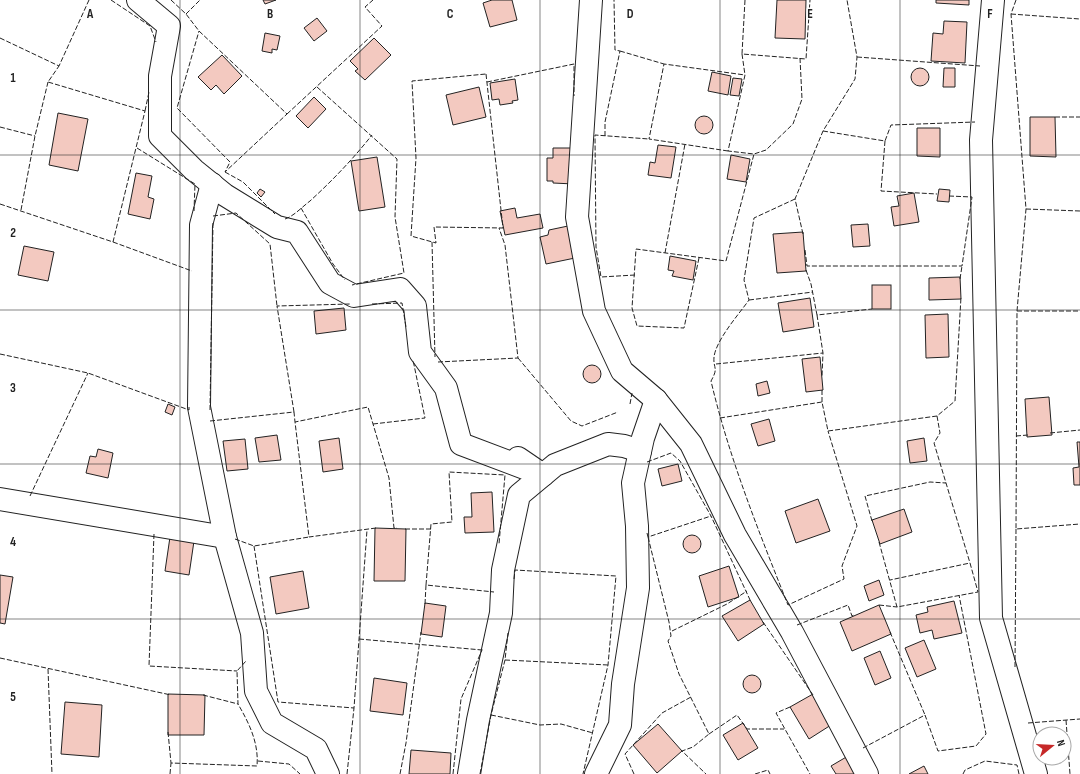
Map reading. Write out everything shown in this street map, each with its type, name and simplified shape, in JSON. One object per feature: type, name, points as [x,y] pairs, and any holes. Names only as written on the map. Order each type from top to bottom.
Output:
[{"type":"street","points":[[138,0],[169,26],[160,76],[160,136],[194,170],[225,195],[277,227],[297,232],[330,283],[354,296],[400,289],[415,306],[420,352],[446,388],[461,444],[543,475]]},
{"type":"street","points":[[591,0],[577,217],[594,311],[622,371],[656,400],[691,444],[735,535],[792,632],[867,774]]},
{"type":"street","points":[[993,0],[982,140],[992,618],[1036,774]]},
{"type":"street","points":[[212,184],[201,225],[199,407],[225,537],[252,633],[256,691],[272,723],[316,749],[328,774]]},
{"type":"street","points":[[598,773],[620,725],[623,684],[638,588],[637,526],[633,483],[640,451],[656,400]]},
{"type":"street","points":[[469,774],[478,720],[501,613],[503,570],[519,494],[555,465],[608,444],[624,446],[640,451]]},
{"type":"street","points":[[518,458],[543,475]]},
{"type":"street","points":[[0,499],[225,537]]},
{"type":"building","points":[[263,0],[276,0],[265,4]]},
{"type":"building","points":[[492,0],[512,0],[517,20],[490,27],[483,3]]},
{"type":"building","points":[[777,0],[806,0],[805,39],[775,38]]},
{"type":"building","points":[[936,0],[969,0],[969,5],[936,3]]},
{"type":"building","points":[[317,18],[327,31],[314,41],[304,28]]},
{"type":"building","points":[[944,21],[967,22],[965,63],[931,61],[933,33],[943,34]]},
{"type":"building","points":[[265,33],[280,36],[277,50],[272,49],[272,53],[262,51]]},
{"type":"building","points":[[374,38],[391,55],[365,80],[355,71],[358,69],[350,61]]},
{"type":"building","points":[[222,55],[242,76],[224,94],[216,85],[211,90],[198,77]]},
{"type":"building","points":[[920,68],[926,71],[929,77],[926,83],[920,86],[914,83],[911,77],[914,71]]},
{"type":"building","points":[[944,68],[955,68],[955,87],[943,87]]},
{"type":"building","points":[[712,72],[731,76],[728,95],[708,91]]},
{"type":"building","points":[[733,78],[742,79],[739,96],[730,95]]},
{"type":"building","points":[[515,79],[518,100],[512,101],[513,103],[500,105],[499,99],[492,100],[490,83]]},
{"type":"building","points":[[479,87],[486,117],[453,125],[446,95]]},
{"type":"building","points":[[314,97],[326,109],[308,128],[296,116]]},
{"type":"building","points":[[58,113],[88,119],[78,171],[49,165]]},
{"type":"building","points":[[704,116],[710,119],[713,125],[710,131],[704,134],[698,131],[695,125],[698,119]]},
{"type":"building","points":[[1030,117],[1055,117],[1056,157],[1030,156]]},
{"type":"building","points":[[917,128],[940,128],[940,157],[917,156]]},
{"type":"building","points":[[658,145],[676,147],[671,178],[648,175],[650,162],[655,163]]},
{"type":"building","points":[[553,148],[575,148],[574,184],[553,183],[553,181],[547,181],[547,158],[553,158]]},
{"type":"building","points":[[731,155],[750,159],[746,182],[727,179]]},
{"type":"building","points":[[377,157],[385,207],[359,211],[351,161]]},
{"type":"building","points":[[136,173],[152,176],[148,197],[154,199],[150,219],[128,214]]},
{"type":"building","points":[[260,189],[265,192],[261,197],[257,193]]},
{"type":"building","points":[[939,189],[950,190],[949,202],[937,201]]},
{"type":"building","points":[[914,193],[919,222],[894,226],[891,207],[899,206],[897,196]]},
{"type":"building","points":[[515,208],[517,218],[540,214],[543,228],[505,235],[500,211]]},
{"type":"building","points":[[868,224],[870,246],[853,247],[851,225]]},
{"type":"building","points":[[568,226],[575,258],[546,264],[540,237],[548,235],[549,230]]},
{"type":"building","points":[[803,232],[806,271],[777,273],[773,234]]},
{"type":"building","points":[[24,246],[54,252],[48,281],[18,275]]},
{"type":"building","points":[[670,256],[696,261],[693,280],[672,276],[674,271],[668,270]]},
{"type":"building","points":[[960,277],[961,299],[929,300],[929,278]]},
{"type":"building","points":[[872,285],[891,285],[891,309],[872,309]]},
{"type":"building","points":[[810,298],[814,327],[783,332],[778,303]]},
{"type":"building","points":[[344,308],[346,330],[316,334],[314,311]]},
{"type":"building","points":[[948,314],[949,357],[926,358],[925,315]]},
{"type":"building","points":[[820,357],[823,390],[806,392],[802,359]]},
{"type":"building","points":[[592,365],[598,368],[601,374],[598,380],[592,383],[586,380],[583,374],[586,368]]},
{"type":"building","points":[[767,381],[770,393],[758,396],[756,384]]},
{"type":"building","points":[[1049,397],[1052,435],[1027,437],[1025,399]]},
{"type":"building","points":[[168,404],[175,407],[172,415],[165,412]]},
{"type":"building","points":[[769,419],[775,441],[758,446],[751,424]]},
{"type":"building","points":[[277,435],[281,460],[259,462],[255,438]]},
{"type":"building","points":[[339,438],[343,469],[323,472],[319,441]]},
{"type":"building","points":[[924,438],[927,461],[910,463],[907,441]]},
{"type":"building","points":[[245,439],[248,469],[227,471],[223,441]]},
{"type":"building","points":[[1077,442],[1080,442],[1080,485],[1074,485],[1073,468],[1079,467]]},
{"type":"building","points":[[98,449],[113,453],[108,478],[86,473],[90,456],[96,457]]},
{"type":"building","points":[[678,464],[682,481],[662,486],[658,469]]},
{"type":"building","points":[[492,492],[494,532],[465,533],[464,517],[472,517],[471,493]]},
{"type":"building","points":[[818,499],[830,531],[796,543],[785,511]]},
{"type":"building","points":[[904,509],[912,532],[880,544],[872,520]]},
{"type":"building","points":[[375,528],[406,529],[405,581],[374,581]]},
{"type":"building","points":[[692,535],[698,538],[701,544],[698,550],[692,553],[686,550],[683,544],[686,538]]},
{"type":"building","points":[[170,537],[194,541],[189,575],[165,571]]},
{"type":"building","points":[[729,566],[739,597],[708,607],[699,576]]},
{"type":"building","points":[[303,571],[309,608],[276,614],[270,577]]},
{"type":"building","points":[[0,575],[13,577],[5,624],[0,623]]},
{"type":"building","points":[[879,580],[884,595],[869,601],[864,586]]},
{"type":"building","points":[[750,600],[764,624],[738,641],[722,616]]},
{"type":"building","points":[[954,601],[962,633],[934,639],[932,630],[920,633],[916,615],[928,612],[927,607]]},
{"type":"building","points":[[425,603],[446,606],[442,637],[421,634]]},
{"type":"building","points":[[879,605],[891,634],[852,651],[840,622]]},
{"type":"building","points":[[924,640],[936,669],[917,677],[905,648]]},
{"type":"building","points":[[880,651],[891,678],[875,685],[864,658]]},
{"type":"building","points":[[752,675],[758,678],[761,684],[758,690],[752,693],[746,690],[743,684],[746,678]]},
{"type":"building","points":[[374,678],[407,683],[403,715],[370,711]]},
{"type":"building","points":[[168,694],[205,695],[204,735],[168,735]]},
{"type":"building","points":[[813,694],[831,725],[809,739],[790,707]]},
{"type":"building","points":[[65,702],[102,705],[99,757],[61,754]]},
{"type":"building","points":[[743,723],[758,748],[738,760],[723,735]]},
{"type":"building","points":[[658,724],[682,751],[657,773],[633,745]]},
{"type":"building","points":[[411,750],[451,753],[450,774],[409,774]]},
{"type":"building","points":[[848,756],[859,774],[836,774],[831,766]]},
{"type":"building","points":[[924,766],[928,774],[909,774]]},
{"type":"fence","points":[[0,38],[59,66],[89,0]]},
{"type":"fence","points":[[111,0],[150,26],[156,42]]},
{"type":"fence","points":[[171,0],[186,14],[199,31],[287,114],[225,172],[230,162],[177,108],[199,31]]},
{"type":"fence","points":[[186,14],[200,0]]},
{"type":"fence","points":[[287,114],[382,26],[365,7],[373,0]]},
{"type":"fence","points":[[605,136],[605,122],[620,51],[615,50],[614,0]]},
{"type":"fence","points":[[745,0],[742,54],[806,59],[810,0]]},
{"type":"fence","points":[[803,234],[795,199],[823,131],[855,79],[857,57],[847,0]]},
{"type":"fence","points":[[1016,0],[1011,14],[1026,209],[1017,311],[1016,529],[1080,524]]},
{"type":"fence","points":[[1011,14],[1080,19]]},
{"type":"fence","points":[[620,51],[664,64]]},
{"type":"fence","points":[[742,54],[745,75],[728,151],[754,154],[766,150],[793,124],[802,99],[800,58]]},
{"type":"fence","points":[[857,57],[980,66]]},
{"type":"fence","points":[[487,82],[574,64],[574,96]]},
{"type":"fence","points":[[728,151],[649,139],[664,64],[745,75]]},
{"type":"fence","points":[[0,204],[113,242],[145,111],[48,82],[59,66]]},
{"type":"fence","points":[[486,74],[503,228],[434,227],[436,243],[411,236],[416,158],[412,81],[486,74]]},
{"type":"fence","points":[[21,210],[35,136],[48,82]]},
{"type":"fence","points":[[317,87],[397,159],[395,217],[404,273],[352,285]]},
{"type":"fence","points":[[145,111],[149,92]]},
{"type":"fence","points":[[1055,117],[1080,117]]},
{"type":"fence","points":[[823,131],[885,141],[891,125],[975,122]]},
{"type":"fence","points":[[0,127],[35,136]]},
{"type":"fence","points":[[285,219],[292,216],[327,185],[372,135]]},
{"type":"fence","points":[[635,275],[601,277],[596,247],[595,135],[649,139]]},
{"type":"fence","points":[[885,141],[881,191],[937,194]]},
{"type":"fence","points":[[665,253],[685,144]]},
{"type":"fence","points":[[137,148],[195,184],[194,211]]},
{"type":"fence","points":[[699,258],[684,328],[637,326],[632,308],[636,249],[726,261],[754,154]]},
{"type":"fence","points":[[225,172],[243,182],[275,214]]},
{"type":"fence","points":[[949,196],[972,197]]},
{"type":"fence","points":[[805,250],[807,266],[962,266],[972,197]]},
{"type":"fence","points":[[795,199],[754,218],[744,280],[749,300],[728,327],[719,343],[714,357],[715,373],[711,381],[718,410],[736,466],[788,605],[844,579],[842,566],[857,526],[828,431]]},
{"type":"fence","points":[[301,208],[333,264],[345,280]]},
{"type":"fence","points":[[1026,209],[1080,211]]},
{"type":"fence","points":[[213,216],[236,213],[270,244],[277,306]]},
{"type":"fence","points":[[210,410],[213,222]]},
{"type":"fence","points":[[438,362],[518,358],[505,245],[499,228]]},
{"type":"fence","points":[[113,242],[192,271]]},
{"type":"fence","points":[[432,242],[435,357]]},
{"type":"fence","points":[[960,279],[962,266]]},
{"type":"fence","points":[[806,270],[811,284],[817,315],[872,309]]},
{"type":"fence","points":[[749,300],[813,292]]},
{"type":"fence","points":[[720,418],[822,402],[828,431],[937,416],[955,401],[961,297]]},
{"type":"fence","points":[[372,304],[402,303],[406,327]]},
{"type":"fence","points":[[294,412],[277,306],[350,304]]},
{"type":"fence","points":[[1017,311],[1080,311]]},
{"type":"fence","points":[[817,315],[823,353],[822,376]]},
{"type":"fence","points":[[716,364],[823,353]]},
{"type":"fence","points":[[0,354],[88,373],[189,410],[189,407]]},
{"type":"fence","points":[[518,358],[571,421],[582,426],[618,412]]},
{"type":"fence","points":[[373,424],[425,418],[413,360]]},
{"type":"fence","points":[[30,496],[88,373]]},
{"type":"fence","points":[[822,388],[822,402]]},
{"type":"fence","points":[[630,404],[632,393]]},
{"type":"fence","points":[[376,528],[309,537],[295,422],[368,407],[389,478],[394,528],[397,528]]},
{"type":"fence","points":[[210,421],[294,412],[295,422]]},
{"type":"fence","points":[[937,416],[940,433],[934,443],[970,563]]},
{"type":"fence","points":[[1050,433],[1080,430]]},
{"type":"fence","points":[[1016,436],[1028,435]]},
{"type":"fence","points":[[647,462],[671,453],[680,461],[711,516],[751,602]]},
{"type":"fence","points":[[426,585],[431,524],[452,522],[449,472],[505,475],[499,544]]},
{"type":"fence","points":[[872,521],[865,496],[930,482],[946,483]]},
{"type":"fence","points":[[647,533],[648,537],[711,516]]},
{"type":"fence","points":[[405,529],[431,529]]},
{"type":"fence","points":[[1015,667],[1016,529]]},
{"type":"fence","points":[[254,546],[278,702],[354,708],[367,530]]},
{"type":"fence","points":[[154,534],[149,666],[237,671]]},
{"type":"fence","points":[[235,539],[254,546],[309,537]]},
{"type":"fence","points":[[648,537],[669,622],[671,636],[668,641],[679,674],[709,734],[693,747],[682,751],[706,774]]},
{"type":"fence","points":[[879,542],[897,607],[978,592],[970,563],[890,580]]},
{"type":"fence","points":[[514,579],[515,570],[616,576],[608,665],[583,774]]},
{"type":"fence","points":[[425,604],[426,585],[494,592]]},
{"type":"fence","points":[[672,631],[727,604],[747,591]]},
{"type":"fence","points":[[863,748],[925,715],[938,751],[976,746],[986,734],[959,595]]},
{"type":"fence","points":[[797,625],[848,605],[852,616],[854,615]]},
{"type":"fence","points":[[879,605],[897,607]]},
{"type":"fence","points":[[763,622],[813,695]]},
{"type":"fence","points":[[400,774],[406,743],[421,632]]},
{"type":"fence","points":[[890,632],[925,715]]},
{"type":"fence","points":[[480,774],[491,715],[505,660],[508,633]]},
{"type":"fence","points":[[359,639],[482,650],[483,648]]},
{"type":"fence","points":[[453,774],[461,699],[482,650]]},
{"type":"fence","points":[[0,658],[171,695]]},
{"type":"fence","points":[[505,660],[608,665]]},
{"type":"fence","points":[[203,695],[238,704],[237,671],[246,661]]},
{"type":"fence","points":[[48,669],[52,774]]},
{"type":"fence","points":[[634,774],[625,754],[662,713],[691,697]]},
{"type":"fence","points":[[168,732],[171,763],[257,766],[255,741],[246,718],[238,704]]},
{"type":"fence","points":[[790,707],[776,713],[810,774]]},
{"type":"fence","points":[[347,774],[354,708]]},
{"type":"fence","points":[[491,715],[540,725],[561,724],[593,733]]},
{"type":"fence","points":[[709,734],[737,715],[747,729],[784,729]]},
{"type":"fence","points":[[1028,723],[1080,719]]},
{"type":"fence","points":[[1066,720],[1070,774]]},
{"type":"fence","points":[[258,761],[289,764],[300,774]]},
{"type":"fence","points":[[963,774],[965,770],[985,761],[1017,765],[1019,774]]},
{"type":"fence","points":[[170,774],[171,763]]},
{"type":"fence","points":[[755,774],[768,770],[770,774]]}]
